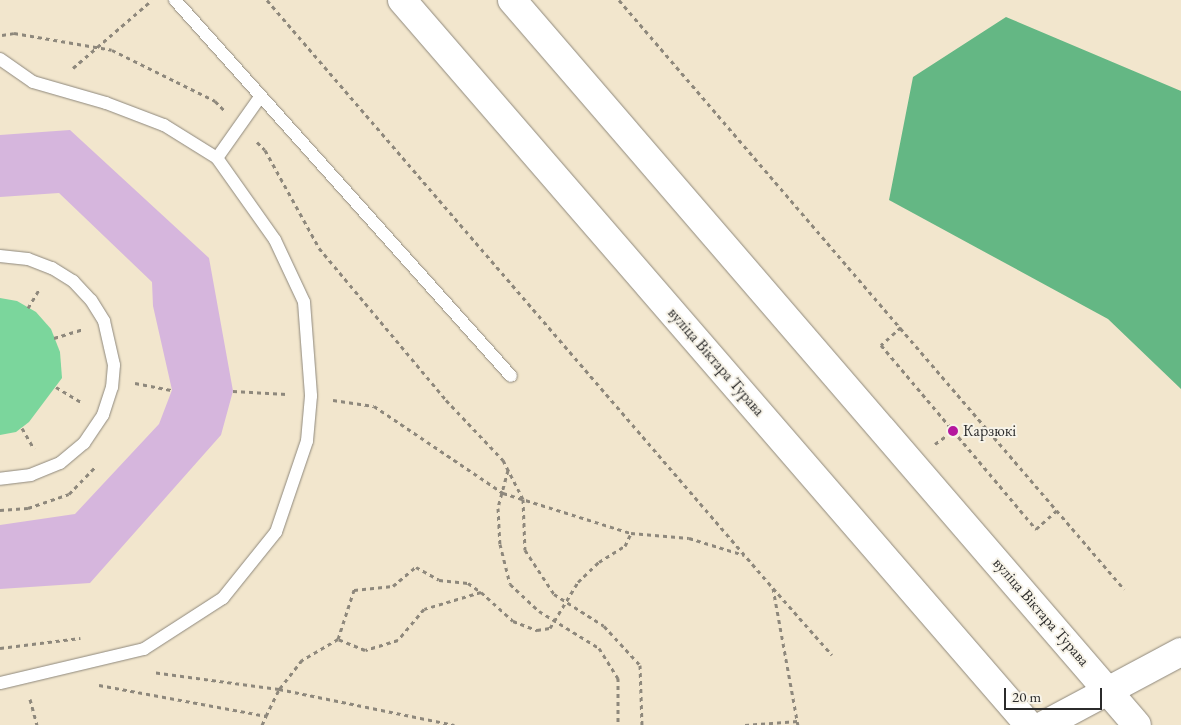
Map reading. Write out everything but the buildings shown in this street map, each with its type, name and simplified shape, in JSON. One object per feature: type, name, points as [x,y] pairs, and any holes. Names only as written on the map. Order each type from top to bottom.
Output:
[{"type":"main road","name":"вуліца Віктара Турава","points":[[402,0],[1028,725]]},
{"type":"main road","name":"вуліца Віктара Турава","points":[[512,0],[1137,725]]},
{"type":"main road","points":[[1044,725],[1181,652]]},
{"type":"lane","points":[[175,0],[510,376]]},
{"type":"lane","points":[[0,58],[33,82],[106,103],[164,125],[217,158],[275,240],[304,302],[311,396],[307,441],[276,532],[224,598],[144,649],[0,683]]},
{"type":"lane","points":[[217,158],[260,97]]},
{"type":"lane","points":[[0,256],[28,259],[52,268],[73,281],[91,300],[104,321],[111,343],[112,388],[103,415],[84,443],[60,463],[38,472],[0,479]]},
{"type":"path","points":[[33,82],[76,67],[152,0]]},
{"type":"path","points":[[267,0],[772,588],[832,655]]},
{"type":"path","points":[[619,0],[1124,589]]},
{"type":"path","points":[[0,36],[14,33],[112,50],[216,101],[266,150],[319,248],[446,400],[503,460],[523,499],[525,550],[554,594],[604,626],[640,664],[642,725]]},
{"type":"path","points":[[900,327],[881,345],[1036,529],[1057,510]]},
{"type":"path","points":[[134,392],[135,374]]},
{"type":"path","points":[[112,388],[136,383],[172,390]]},
{"type":"path","points":[[233,391],[311,396],[374,406],[502,493],[632,533],[689,538],[745,556]]},
{"type":"path","points":[[0,510],[28,508],[69,494],[100,459]]},
{"type":"path","points":[[508,470],[498,508],[500,544],[510,584],[539,611],[599,648],[618,678],[618,725]]},
{"type":"path","points":[[262,725],[279,690],[302,660],[338,639],[354,590],[393,586],[416,568],[439,580],[468,583],[481,592],[513,621],[537,630],[550,628],[578,582],[599,562],[625,546],[632,533]]},
{"type":"path","points":[[745,725],[798,723],[772,588]]},
{"type":"path","points":[[338,639],[365,650],[398,640],[424,609],[481,592]]},
{"type":"path","points":[[0,648],[97,636],[106,658]]},
{"type":"path","points":[[147,672],[279,690],[454,725]]},
{"type":"path","points":[[94,684],[266,716]]},
{"type":"path","points":[[27,690],[38,725]]},
{"type":"green space","points":[[1006,17],[1181,91],[1181,389],[1108,319],[889,200],[913,77]]},
{"type":"green space","points":[[0,298],[17,301],[36,312],[51,329],[60,352],[62,378],[29,422],[16,432],[0,435]]},
{"type":"place","name":"Карзюкі","points":[[953,431]]}]
